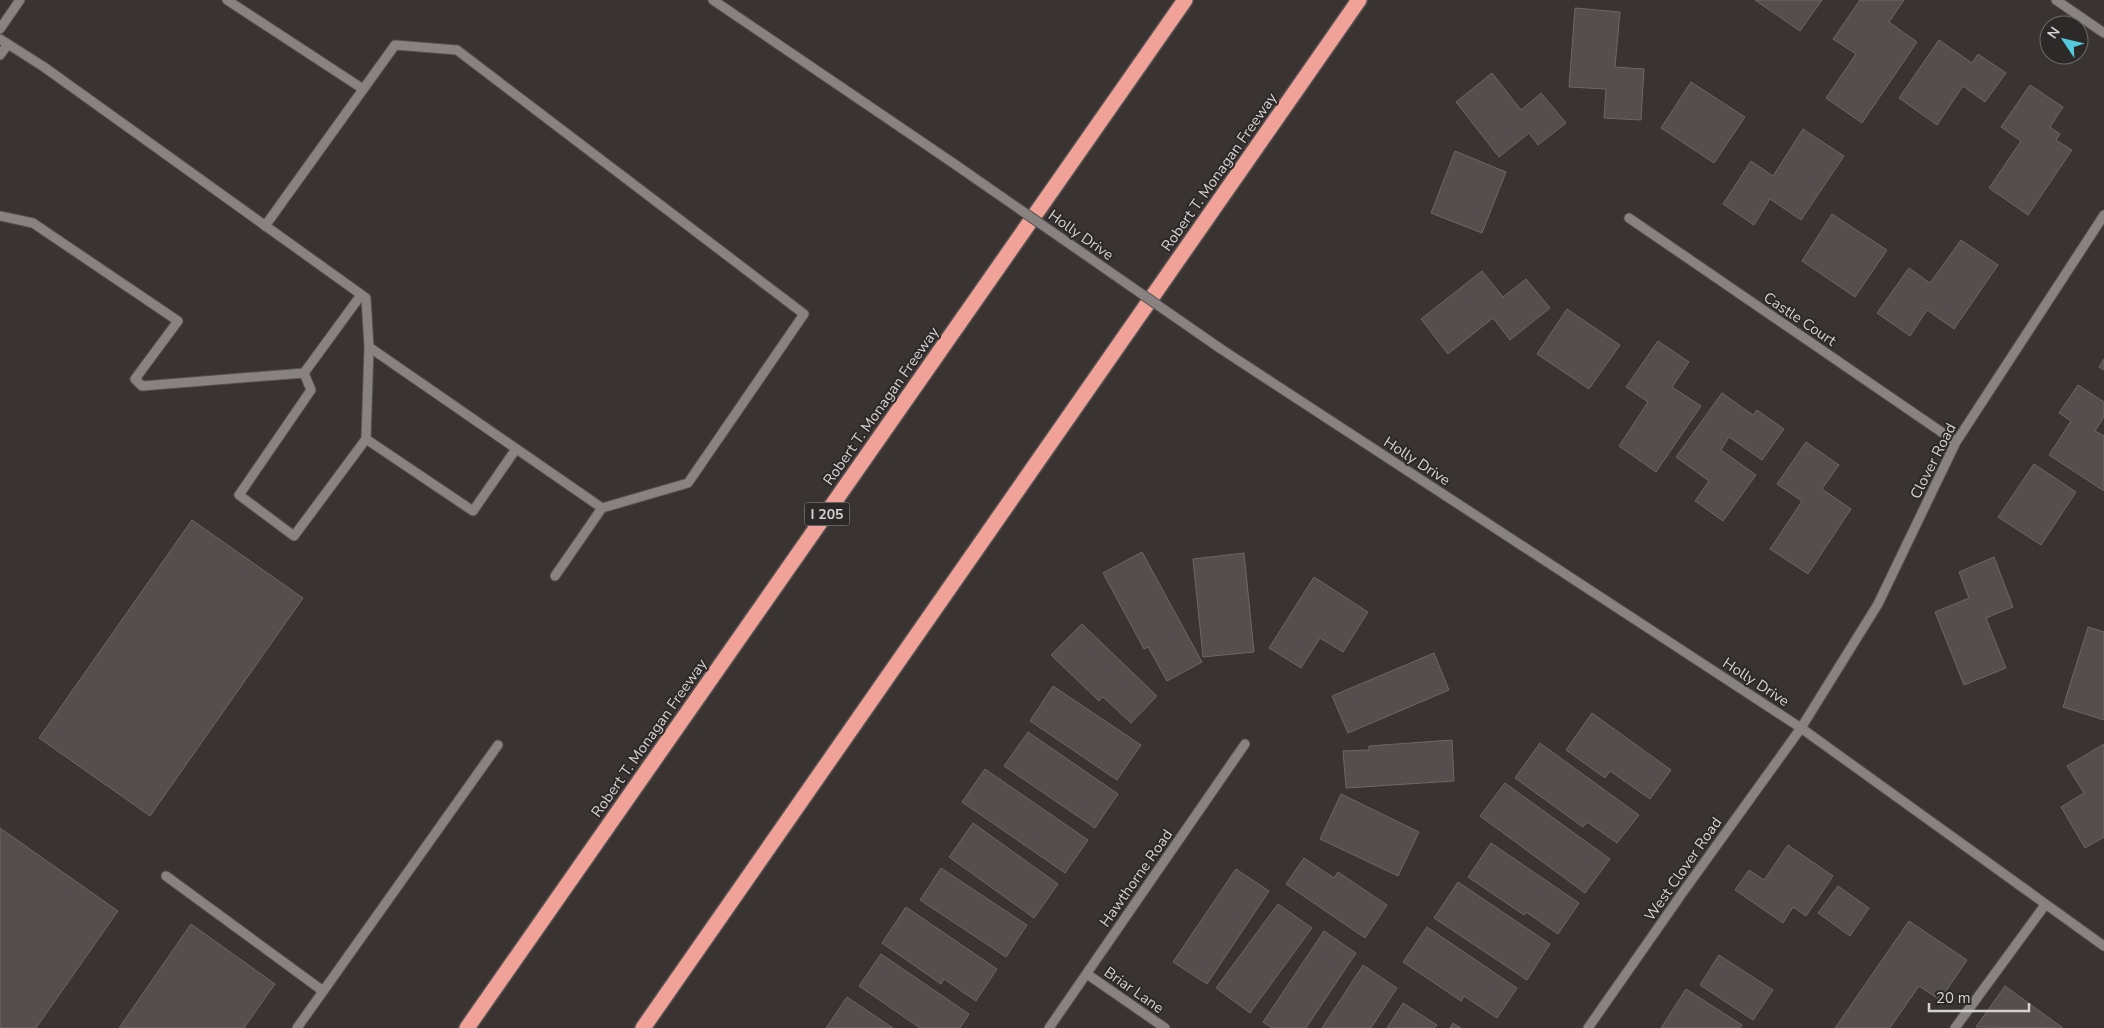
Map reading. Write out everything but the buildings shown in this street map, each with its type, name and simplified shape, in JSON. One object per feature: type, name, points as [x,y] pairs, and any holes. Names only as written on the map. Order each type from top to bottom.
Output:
[{"type":"highway","name":"Robert T. Monagan Freeway","points":[[467,1028],[1185,0]]},
{"type":"highway","name":"Robert T. Monagan Freeway","points":[[643,1028],[1359,0]]},
{"type":"street","points":[[0,29],[20,0]]},
{"type":"street","points":[[227,0],[363,89]]},
{"type":"street","name":"Holly Drive","points":[[713,0],[953,163],[1221,349],[1802,728],[2104,946]]},
{"type":"street","points":[[2056,0],[2104,33]]},
{"type":"street","points":[[0,55],[4,41],[44,67],[366,298],[369,347],[366,439],[294,536],[239,495],[311,390],[304,373]]},
{"type":"street","points":[[265,226],[395,45],[457,50],[804,314],[688,483],[602,508],[555,576]]},
{"type":"street","name":"Clover Road","points":[[1802,728],[1878,604],[1956,442],[2104,215]]},
{"type":"street","points":[[0,216],[33,223],[178,321],[135,379],[142,386],[304,373],[361,295]]},
{"type":"street","name":"Castle Court","points":[[1629,218],[1956,442]]},
{"type":"street","points":[[369,347],[602,508]]},
{"type":"street","points":[[366,439],[473,511],[516,449]]},
{"type":"street","name":"West Clover Road","points":[[1588,1028],[1683,892],[1802,728]]},
{"type":"street","name":"Hawthorne Road","points":[[1049,1028],[1245,744]]},
{"type":"street","points":[[296,1028],[498,745]]},
{"type":"street","points":[[166,876],[323,991]]},
{"type":"street","points":[[1956,1028],[2045,905]]},
{"type":"street","name":"Briar Lane","points":[[1087,974],[1165,1028]]}]
